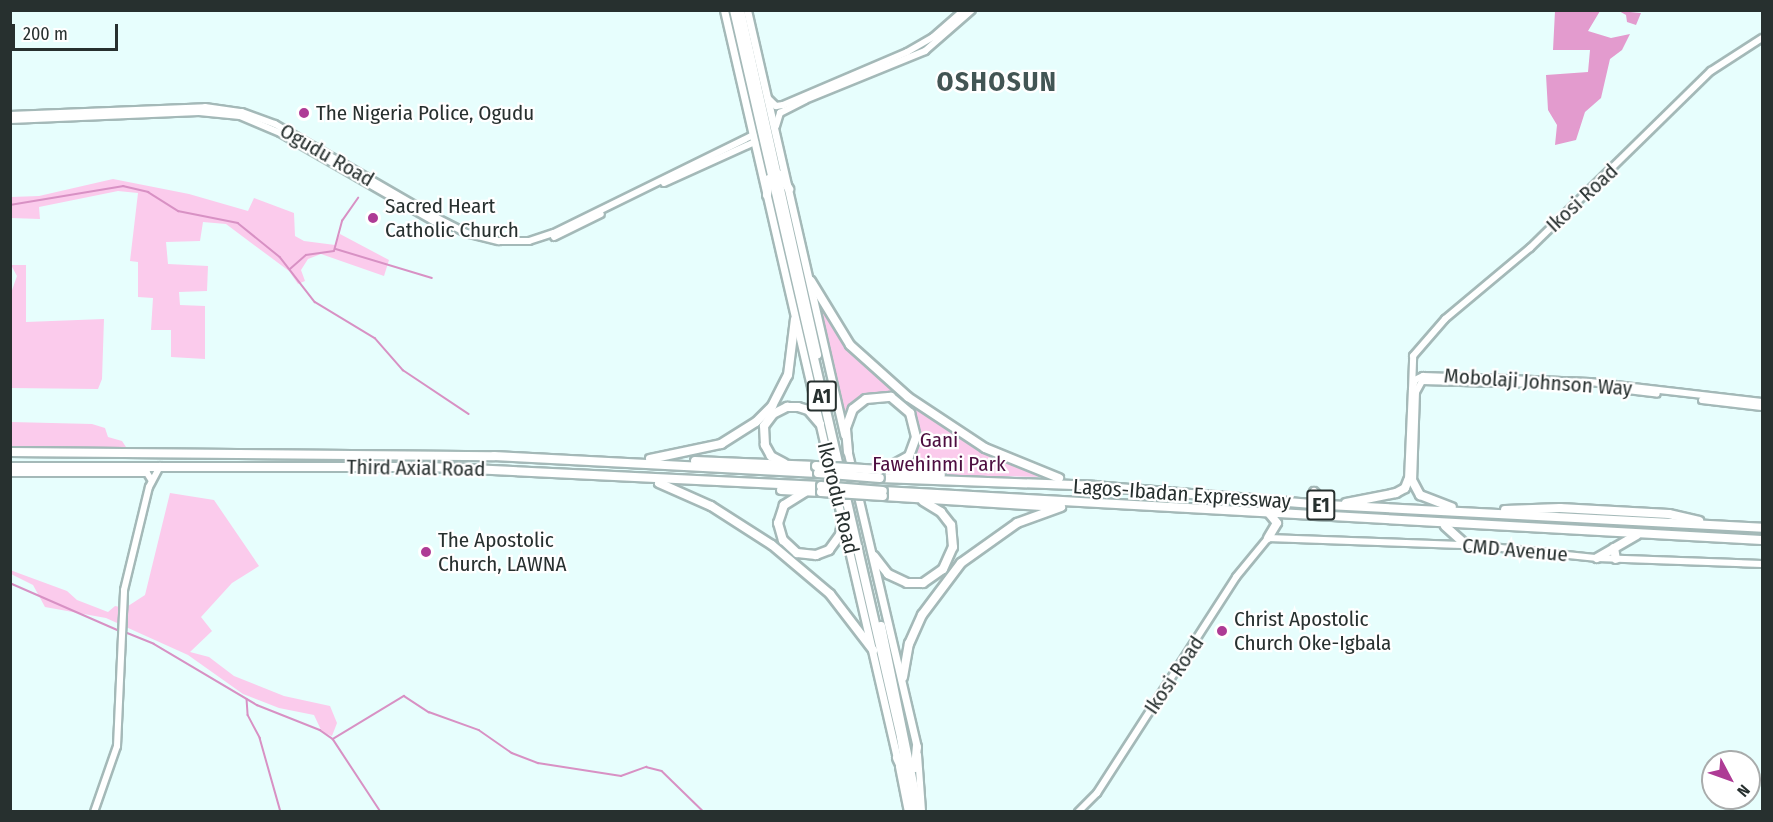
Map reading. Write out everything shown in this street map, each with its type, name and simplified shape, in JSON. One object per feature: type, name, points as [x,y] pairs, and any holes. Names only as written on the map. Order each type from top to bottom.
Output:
[{"type":"highway","name":"Ikorodu Road","points":[[734,10],[920,812]]},
{"type":"highway","name":"Ikorodu Road","points":[[740,10],[773,171]]},
{"type":"highway","points":[[773,171],[789,189]]},
{"type":"highway","points":[[767,195],[773,171]]},
{"type":"highway","points":[[811,281],[850,345],[908,397],[985,448],[1059,478],[1094,486]]},
{"type":"highway","points":[[650,459],[721,444],[756,422],[772,406],[788,375],[795,319]]},
{"type":"highway","points":[[848,452],[847,422],[858,404],[874,396],[899,401],[914,420],[914,447],[901,463],[880,474]]},
{"type":"highway","points":[[817,470],[775,459],[767,451],[763,432],[768,419],[779,410],[798,407],[808,410],[820,424]]},
{"type":"highway","name":"Third Axial Road","points":[[10,452],[335,452],[817,470]]},
{"type":"highway","points":[[612,461],[650,459],[794,465]]},
{"type":"highway","name":"Third Axial Road","points":[[10,467],[430,467],[821,489]]},
{"type":"highway","name":"Lagos-Ibadan Expressway","points":[[817,470],[1094,486],[1327,506],[1468,511],[1762,528]]},
{"type":"highway","points":[[880,474],[1059,478]]},
{"type":"highway","points":[[627,477],[659,483],[808,491],[821,489]]},
{"type":"highway","points":[[1295,502],[1312,491],[1327,506],[1396,493],[1407,486],[1410,481],[1416,490],[1428,499],[1468,511]]},
{"type":"highway","points":[[659,483],[711,506],[772,544],[830,594],[873,651]]},
{"type":"highway","name":"Lagos-Ibadan Expressway","points":[[821,489],[1268,513],[1444,525],[1762,540]]},
{"type":"highway","points":[[808,491],[789,500],[779,518],[780,535],[797,553],[816,555],[829,550],[840,535],[843,514]]},
{"type":"highway","points":[[883,494],[1061,507],[1088,504]]},
{"type":"highway","points":[[874,556],[888,574],[907,583],[923,582],[943,569],[954,547],[951,525],[935,507],[916,498]]},
{"type":"highway","points":[[903,677],[909,644],[922,615],[961,563],[1017,523],[1061,507]]},
{"type":"highway","points":[[1495,513],[1560,508],[1670,514],[1712,525],[1714,537]]},
{"type":"highway","points":[[1268,513],[1277,520],[1268,538]]},
{"type":"highway","points":[[1550,530],[1563,525],[1556,516]]},
{"type":"highway","points":[[1444,525],[1466,545]]},
{"type":"highway","points":[[1597,558],[1645,533]]},
{"type":"highway","points":[[1614,548],[1616,559]]},
{"type":"highway","points":[[911,780],[917,747]]},
{"type":"highway","points":[[897,758],[911,780]]},
{"type":"highway","name":"Ikorodu Road","points":[[911,780],[913,812]]},
{"type":"main road","name":"Ikorodu Road","points":[[724,10],[795,319],[843,514],[897,758]]},
{"type":"main road","name":"Ikorodu Road","points":[[747,10],[811,281],[848,452],[903,677],[917,747]]},
{"type":"street","points":[[769,99],[776,106],[783,105],[907,52],[933,38],[964,10]]},
{"type":"street","points":[[776,133],[776,118],[780,113],[925,51],[972,10]]},
{"type":"street","name":"Ikosi Road","points":[[1413,366],[1417,350],[1449,314],[1530,248],[1711,71],[1762,38]]},
{"type":"street","name":"Ogudu Road","points":[[10,120],[214,107],[259,117],[437,218],[466,232],[499,241],[529,241],[554,233],[754,138]]},
{"type":"street","name":"Ogudu Road","points":[[10,115],[147,112]]},
{"type":"street","points":[[1413,366],[1422,376]]},
{"type":"street","points":[[1413,366],[1414,386]]},
{"type":"street","name":"Mobolaji Johnson Way","points":[[1422,376],[1590,385],[1762,407]]},
{"type":"street","name":"Mobolaji Johnson Way","points":[[1410,481],[1414,386],[1422,376],[1590,381],[1762,402]]},
{"type":"street","points":[[92,812],[116,751],[123,598],[152,481],[160,466]]},
{"type":"street","points":[[10,473],[147,473],[152,481]]},
{"type":"street","name":"Ikosi Road","points":[[1078,812],[1097,793],[1236,577],[1268,538]]},
{"type":"street","name":"CMD Avenue","points":[[1268,538],[1466,545],[1597,558],[1762,564]]},
{"type":"street","name":"Ikorodu Road","points":[[917,747],[920,812]]},
{"type":"street","name":"Ikorodu Road","points":[[897,758],[908,812]]},
{"type":"green space","points":[[113,179],[189,194],[248,211],[254,198],[294,213],[295,236],[304,241],[335,245],[340,234],[389,260],[384,276],[321,254],[308,259],[301,270],[305,281],[298,284],[289,271],[226,224],[203,222],[200,241],[166,242],[168,264],[208,266],[207,291],[179,292],[180,305],[205,306],[205,359],[171,357],[171,330],[151,330],[153,298],[138,297],[138,262],[130,261],[138,193],[118,191],[39,207],[40,219],[11,218],[11,197],[39,196]]},
{"type":"green space","points":[[11,265],[26,265],[26,322],[104,319],[102,379],[98,389],[11,388],[11,293],[17,276]]},
{"type":"green space","name":"Gani Fawehinmi Park","points":[[818,304],[856,355],[916,407],[963,439],[1043,477],[937,475],[896,470],[916,450],[917,419],[901,399],[883,393],[858,400],[844,419]]},
{"type":"green space","points":[[11,422],[92,424],[105,428],[108,437],[122,441],[126,447],[11,447]]},
{"type":"green space","points":[[170,493],[214,500],[259,566],[232,583],[201,617],[212,631],[190,652],[209,657],[234,676],[284,696],[330,706],[337,723],[332,736],[322,732],[314,715],[279,708],[243,694],[188,655],[106,618],[45,607],[33,585],[11,574],[10,570],[67,591],[77,600],[108,612],[115,606],[125,608],[145,595]]},
{"type":"shaded area","points":[[1555,11],[1600,11],[1588,31],[1611,38],[1630,34],[1622,50],[1610,59],[1601,98],[1585,112],[1576,140],[1555,145],[1557,125],[1548,110],[1546,75],[1588,72],[1590,50],[1553,50]]},
{"type":"shaded area","points":[[1619,11],[1641,13],[1636,25],[1627,22],[1626,15]]},
{"type":"waterway","points":[[10,205],[123,186],[148,192],[178,211],[238,223],[280,257],[315,302],[375,338],[403,370],[469,414]]},
{"type":"waterway","points":[[290,269],[306,255],[334,251],[342,221],[358,198]]},
{"type":"waterway","points":[[336,249],[432,278]]},
{"type":"waterway","points":[[10,583],[120,631]]},
{"type":"waterway","points":[[125,632],[154,644],[257,705],[320,730],[333,739],[381,812]]},
{"type":"waterway","points":[[333,739],[404,696],[429,712],[479,730],[512,753],[538,763],[621,776],[646,767],[662,771],[704,812]]},
{"type":"waterway","points":[[247,699],[248,715],[260,738],[281,812]]},
{"type":"place","name":"The Nigeria Police, Ogudu","points":[[304,113]]},
{"type":"place","name":"Sacred Heart Catholic Church","points":[[373,218]]},
{"type":"place","name":"The Apostolic Church, LAWNA","points":[[426,552]]},
{"type":"place","name":"Christ Apostolic Church Oke-Igbala","points":[[1222,631]]},
{"type":"district","name":"OSHOSUN","points":[[997,83]]}]
